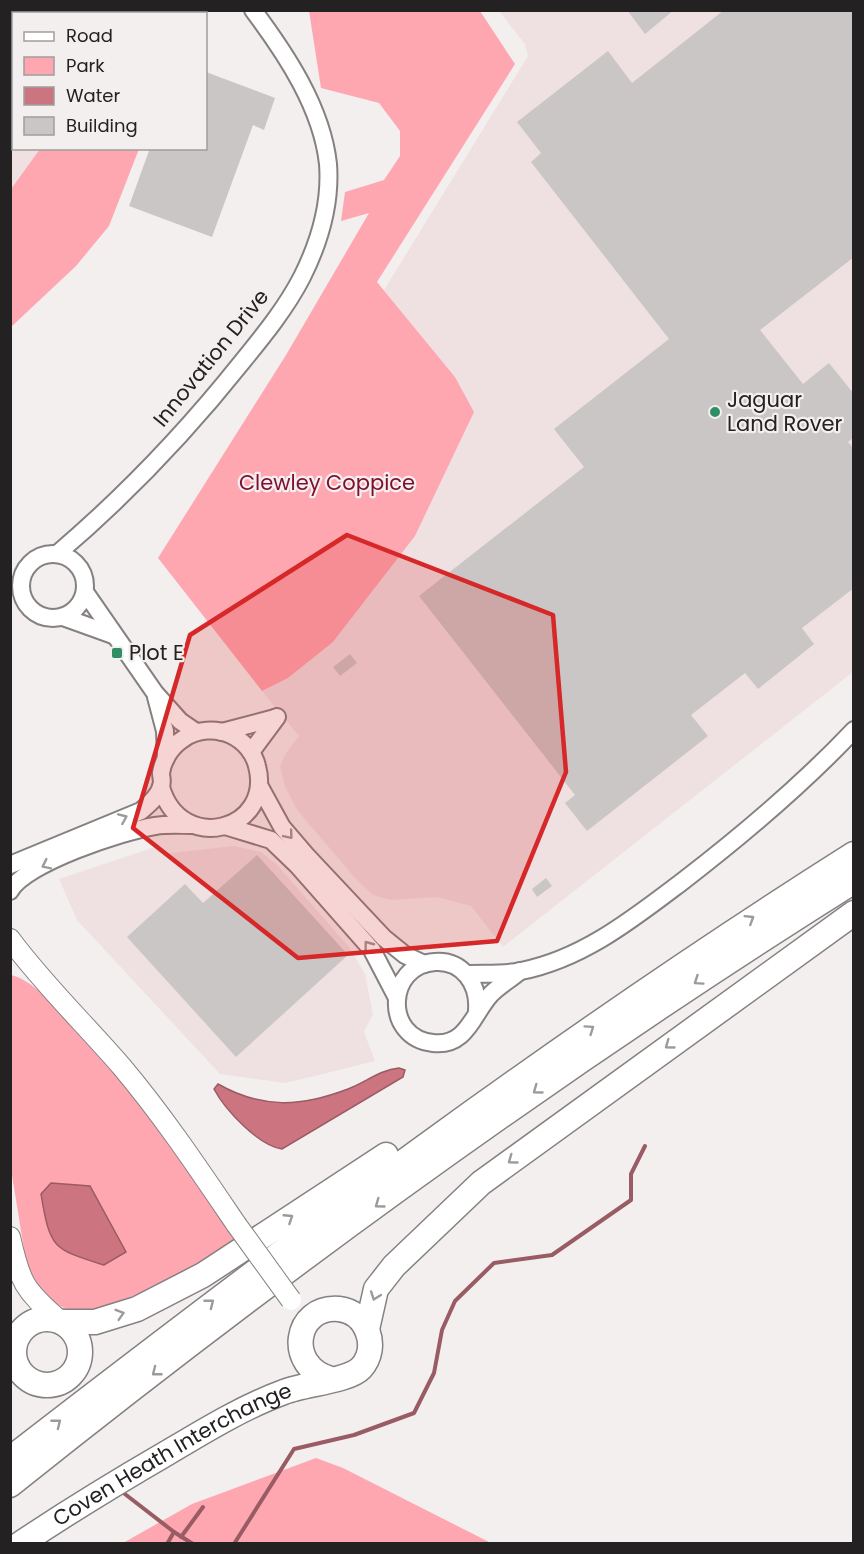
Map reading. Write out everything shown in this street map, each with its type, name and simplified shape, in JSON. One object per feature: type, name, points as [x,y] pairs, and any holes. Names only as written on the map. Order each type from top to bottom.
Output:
[{"type":"highway","points":[[10,1459],[229,1289],[553,1055],[740,925],[854,854]]},
{"type":"highway","points":[[10,1485],[237,1309],[566,1069],[754,943],[854,881]]},
{"type":"highway","name":"Coven Heath Interchange","points":[[20,1544],[119,1480],[270,1397],[300,1386],[352,1375],[366,1360],[370,1350],[367,1329],[376,1289],[394,1266],[481,1183],[854,913]]},
{"type":"highway","points":[[61,1321],[76,1334],[79,1343],[79,1360],[70,1376],[55,1384],[38,1384],[23,1375],[12,1358],[15,1343],[27,1325],[48,1318],[61,1321],[95,1322],[137,1309],[203,1275],[449,1114],[553,1055]]},
{"type":"highway","points":[[309,1321],[328,1310],[340,1310],[360,1320],[367,1329]]},
{"type":"highway","name":"Coven Heath Interchange","points":[[309,1321],[303,1331],[301,1352],[312,1370],[331,1379]]},
{"type":"main road","points":[[10,939],[31,968],[124,1069],[177,1137],[236,1224],[309,1321]]},
{"type":"main road","points":[[10,960],[31,968]]},
{"type":"main road","points":[[10,1237],[22,1284],[36,1301],[61,1321]]},
{"type":"street","name":"Innovation Drive","points":[[57,554],[100,517],[200,413],[260,340],[301,278],[322,225],[327,203],[328,164],[319,129],[295,73],[253,10]]},
{"type":"street","name":"Innovation Drive","points":[[77,565],[82,550],[100,517]]},
{"type":"street","points":[[113,635],[63,617],[44,617],[34,613],[27,606],[21,587],[27,567],[45,555],[57,554],[77,565],[82,573],[85,592],[113,635],[155,693],[180,722],[196,732]]},
{"type":"street","points":[[63,617],[77,607],[85,592]]},
{"type":"street","points":[[155,693],[165,731],[166,758],[161,772],[161,787],[172,810],[192,825]]},
{"type":"street","points":[[166,758],[184,738],[196,732],[222,732],[278,716],[251,752]]},
{"type":"street","points":[[466,974],[520,971],[591,946],[635,918],[747,832],[809,778],[854,730]]},
{"type":"street","points":[[222,732],[233,736],[251,752],[256,762],[259,785],[282,827],[306,855],[384,938],[405,955],[424,964]]},
{"type":"street","points":[[10,891],[26,875],[86,846],[157,825],[192,825],[214,829],[236,822],[252,806],[259,785]]},
{"type":"street","points":[[10,865],[141,811],[149,805],[161,787]]},
{"type":"street","points":[[225,826],[271,840],[297,865],[372,950],[396,996]]},
{"type":"street","points":[[477,1010],[476,991],[466,974],[452,964],[438,962],[424,964],[406,976],[396,996],[396,1007],[402,1024],[414,1037],[436,1044],[458,1038],[467,1031],[477,1010],[493,992],[520,971]]},
{"type":"highlighted area","points":[[347,535],[553,615],[566,772],[497,941],[298,958],[133,828],[190,635]]},
{"type":"shaded area","points":[[11,11],[118,11],[12,12],[12,150],[39,150],[11,189]]},
{"type":"shaded area","points":[[499,11],[853,11],[853,672],[503,947],[471,906],[437,897],[391,900],[373,895],[356,879],[298,811],[285,787],[280,766],[286,753],[299,736],[262,691],[288,678],[333,642],[415,536],[473,412],[455,377],[384,290],[528,56],[525,44]]},
{"type":"shaded area","points":[[158,846],[164,854],[234,846],[261,852],[277,865],[349,947],[365,974],[373,1014],[364,1032],[375,1061],[286,1083],[220,1074],[77,920],[59,879]]},
{"type":"green space","name":"Clewley Coppice","points":[[309,11],[480,11],[515,64],[377,282],[455,377],[474,412],[415,536],[333,642],[288,678],[262,691],[158,558],[286,355],[369,213],[341,221],[345,192],[384,180],[400,156],[400,131],[379,103],[321,88]]},
{"type":"green space","points":[[39,150],[139,150],[109,226],[76,266],[11,327],[11,189]]},
{"type":"green space","points":[[10,975],[32,986],[61,1012],[94,1049],[164,1138],[237,1242],[163,1284],[92,1312],[66,1309],[44,1298],[28,1274],[11,1169]]},
{"type":"green space","points":[[316,1458],[343,1468],[491,1543],[123,1543],[192,1504]]},
{"type":"water","points":[[399,1068],[405,1070],[403,1077],[282,1149],[253,1134],[226,1107],[214,1089],[218,1084],[250,1098],[282,1103],[298,1102],[331,1095],[385,1071]]},
{"type":"water","points":[[51,1183],[90,1186],[126,1252],[104,1265],[74,1255],[57,1244],[47,1226],[41,1194]]},
{"type":"building","points":[[627,10],[674,10],[645,34]]},
{"type":"building","name":"Jaguar Land Rover","points":[[724,10],[854,10],[854,257],[760,330],[803,384],[829,363],[854,394],[854,437],[848,442],[854,449],[854,588],[802,628],[814,644],[758,689],[745,673],[691,715],[708,736],[587,831],[565,803],[575,795],[419,596],[584,467],[554,429],[669,339],[531,162],[541,153],[517,122],[608,51],[632,83]]},
{"type":"building","points":[[207,72],[275,98],[264,130],[253,125],[212,237],[129,206],[149,150],[207,150]]},
{"type":"building","points":[[350,654],[357,663],[340,676],[333,667]]},
{"type":"building","points":[[257,855],[348,955],[236,1057],[127,937],[185,884],[203,903]]},
{"type":"building","points":[[546,878],[552,886],[537,897],[532,889]]},
{"type":"waterway","points":[[234,1544],[294,1449],[354,1435],[414,1413],[434,1373],[442,1330],[455,1301],[494,1263],[552,1255],[631,1200],[631,1174],[645,1146]]},
{"type":"waterway","points":[[121,1491],[193,1544]]},
{"type":"waterway","points":[[181,1537],[203,1507]]},
{"type":"waterway","points":[[167,1544],[174,1532]]},
{"type":"place","name":"Jaguar Land Rover","points":[[715,412]]},
{"type":"place","name":"Plot E","points":[[117,653]]}]
